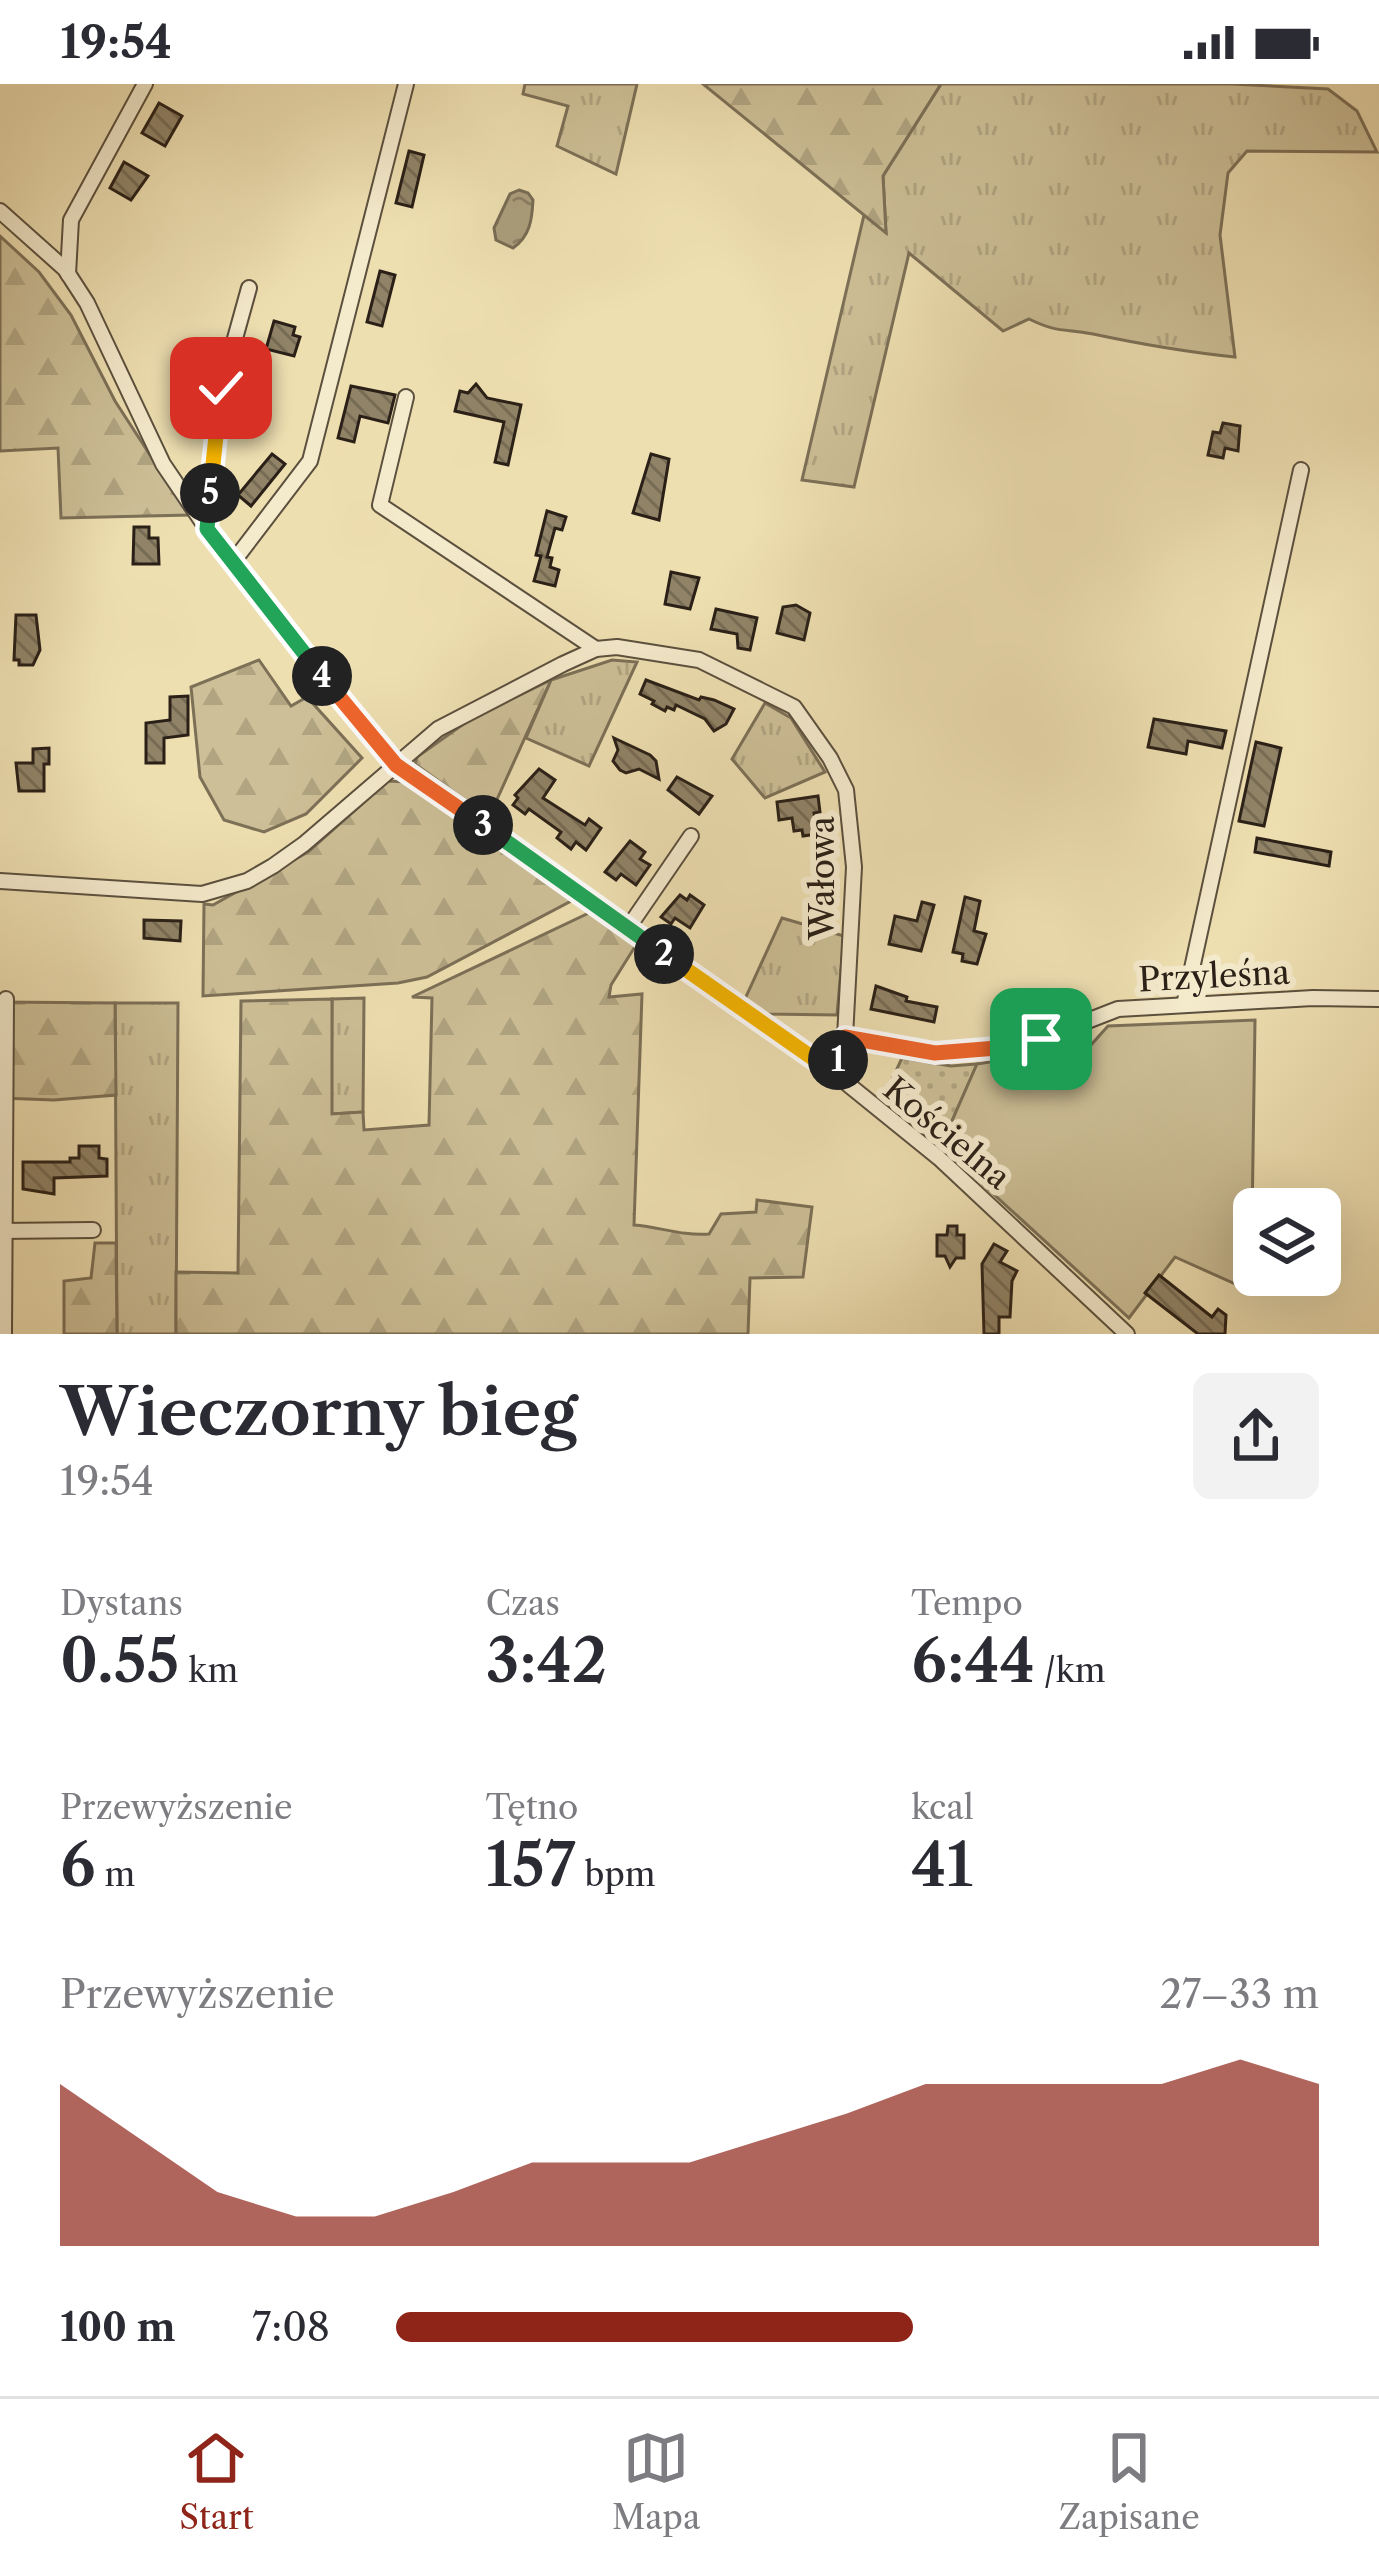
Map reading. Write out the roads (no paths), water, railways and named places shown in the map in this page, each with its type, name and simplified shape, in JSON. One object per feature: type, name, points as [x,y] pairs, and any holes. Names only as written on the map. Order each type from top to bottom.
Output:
[{"type":"street","points":[[68,274],[71,220],[146,84]]},
{"type":"street","points":[[232,562],[310,460],[406,84]]},
{"type":"street","name":"Kościelna","points":[[0,211],[68,274],[87,303],[164,464],[207,529],[396,765],[834,1073],[939,1158],[1127,1334]]},
{"type":"street","points":[[207,529],[221,388],[249,288]]},
{"type":"street","points":[[406,397],[380,505],[596,650]]},
{"type":"street","points":[[1184,1005],[1301,470]]},
{"type":"street","name":"Wałowa","points":[[0,881],[202,894],[223,890],[247,881],[304,844],[464,713],[596,650],[617,646],[699,660],[794,707],[846,790],[854,867],[845,1037],[834,1073]]},
{"type":"street","points":[[628,928],[691,836]]},
{"type":"street","points":[[4,1334],[6,999]]},
{"type":"street","name":"Przyleśna","points":[[845,1037],[935,1053],[975,1051],[1041,1039],[1118,1009],[1379,999]]},
{"type":"street","points":[[2,1231],[93,1230]]},
{"type":"water","points":[[519,190],[533,200],[532,214],[527,233],[513,248],[496,240],[494,228],[510,194]]}]
